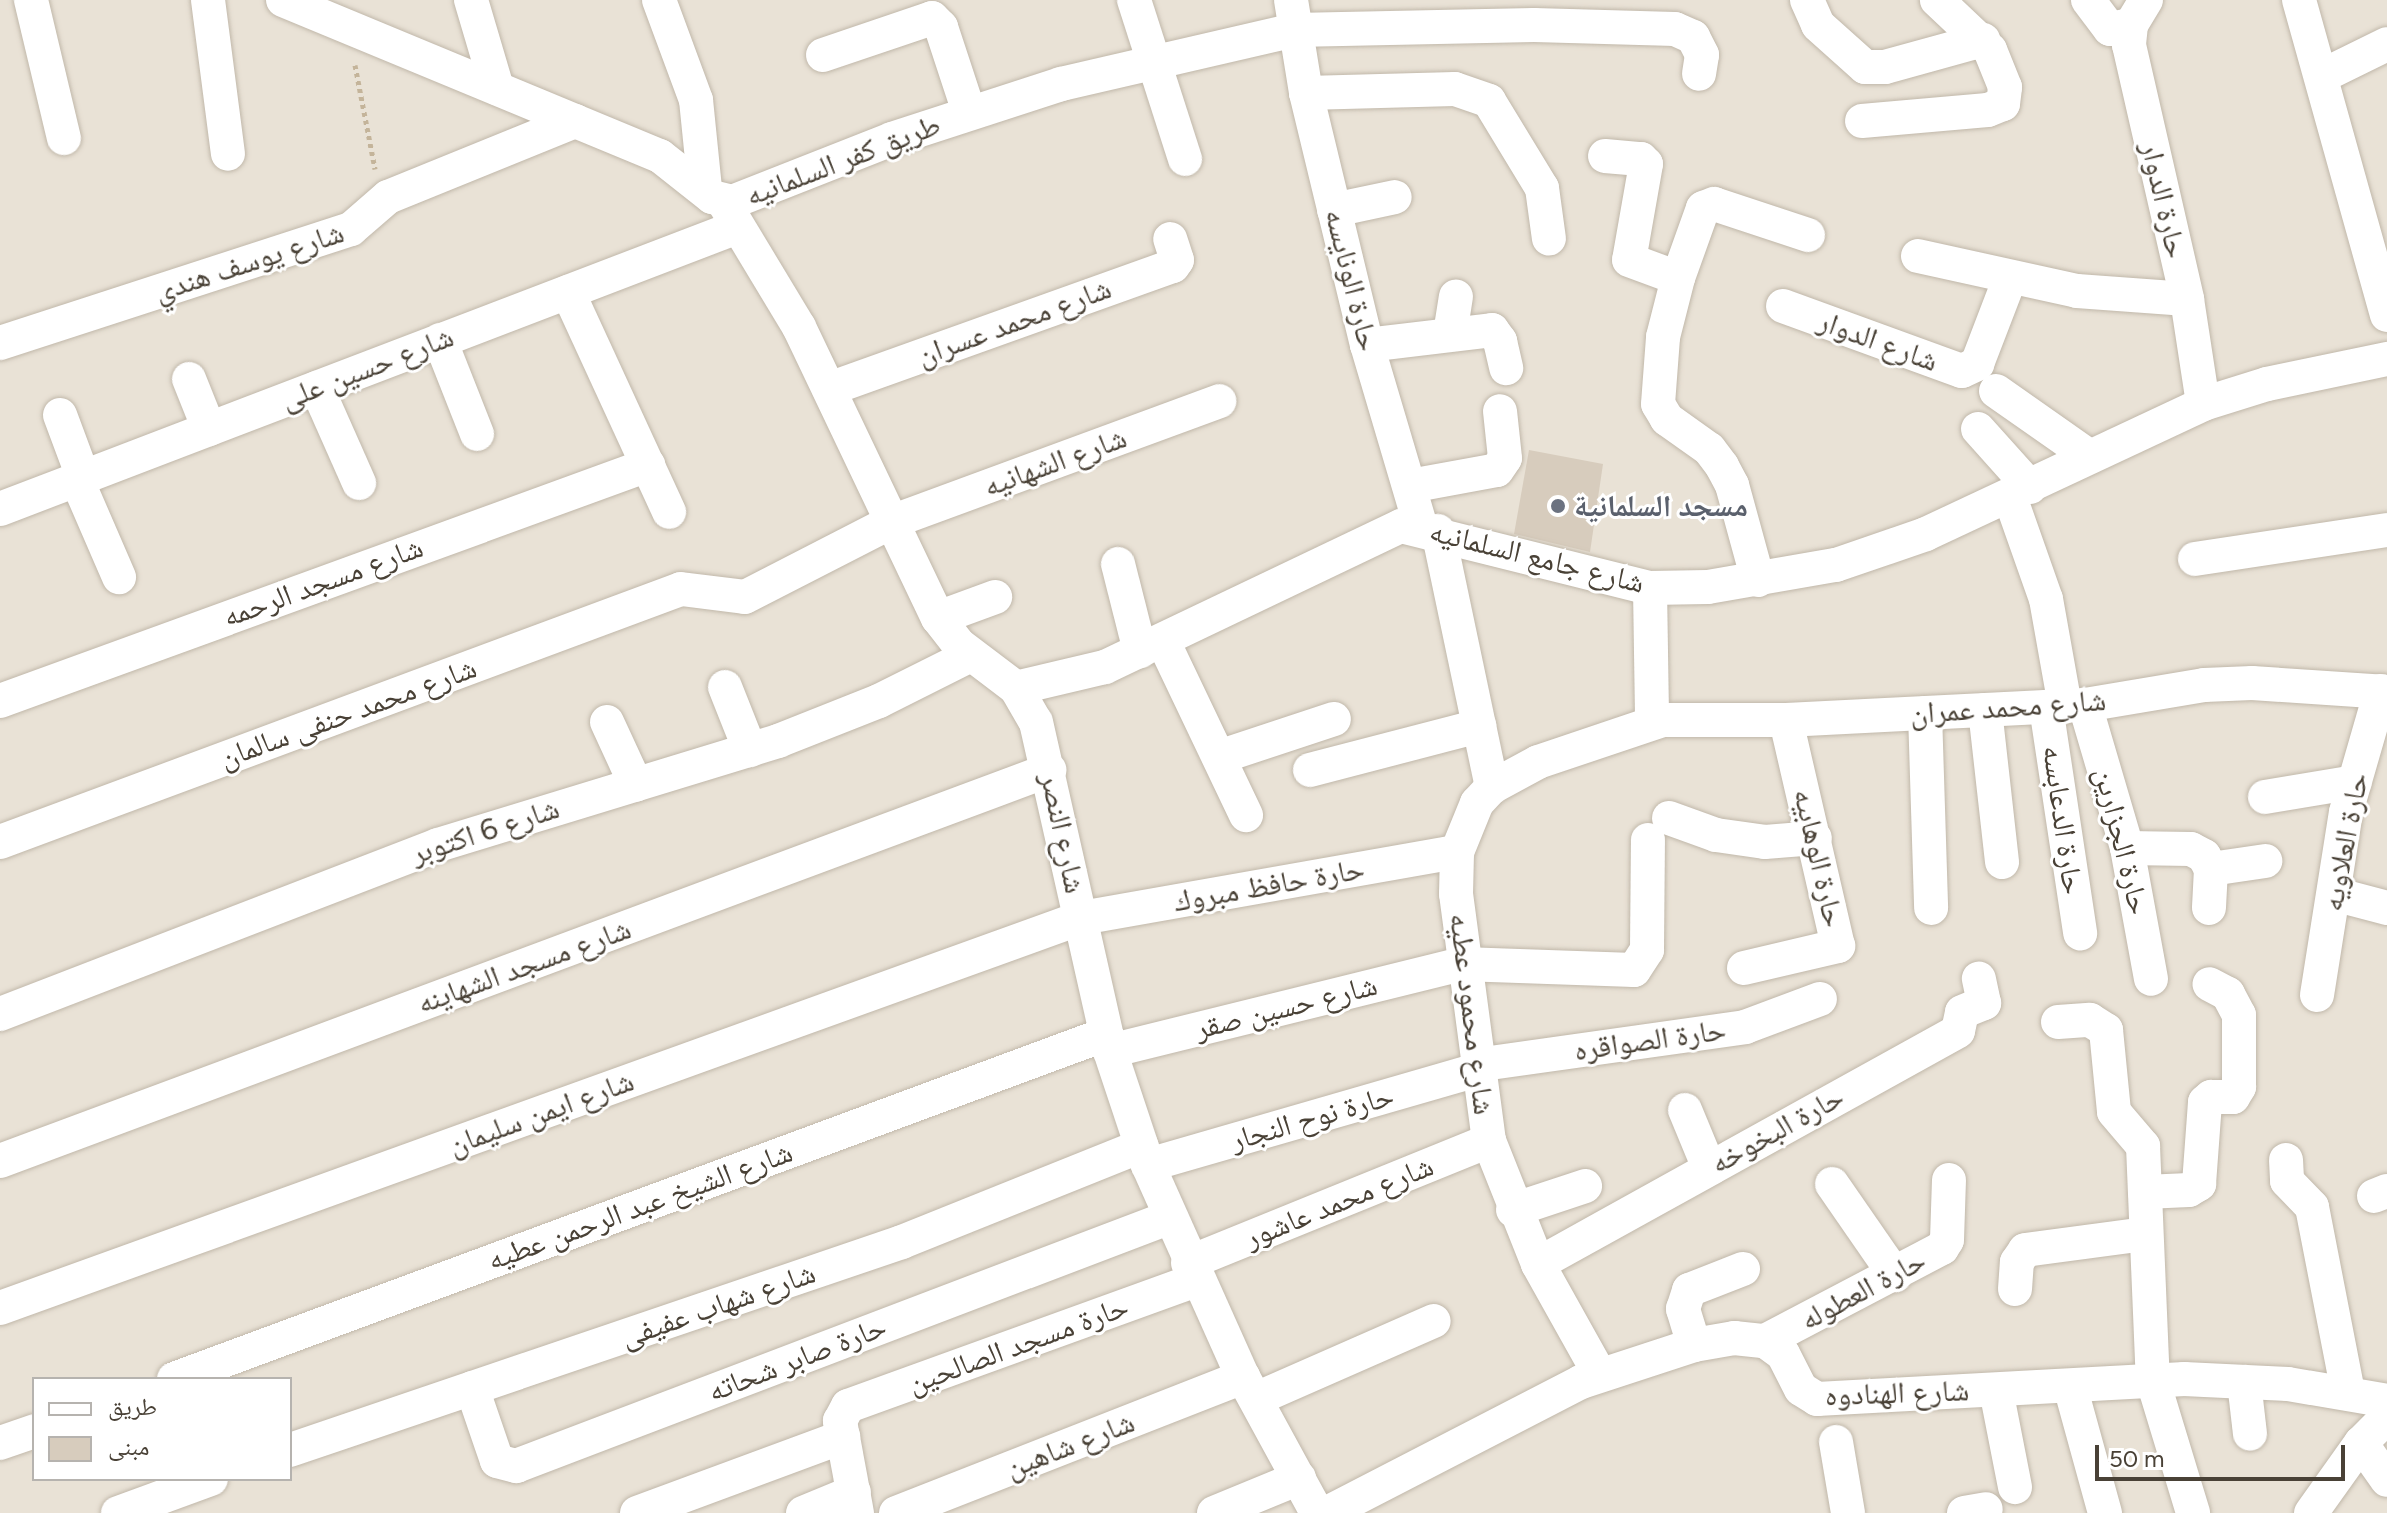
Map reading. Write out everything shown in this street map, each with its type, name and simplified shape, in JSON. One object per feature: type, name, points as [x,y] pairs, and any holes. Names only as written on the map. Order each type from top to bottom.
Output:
[{"type":"street","points":[[31,0],[64,138]]},
{"type":"street","points":[[208,0],[228,154]]},
{"type":"street","name":"طريق كفر السلمانيه","points":[[283,0],[355,19],[497,88],[660,156],[721,206],[742,202],[969,112],[1293,15],[1675,29],[1693,37],[1702,55],[1699,74]]},
{"type":"street","points":[[471,0],[497,88]]},
{"type":"street","points":[[659,0],[696,100],[721,206]]},
{"type":"street","points":[[1134,0],[1185,159]]},
{"type":"street","points":[[1807,0],[1818,25],[1865,67],[1885,67],[1983,40]]},
{"type":"street","points":[[1862,121],[1988,110],[2003,104],[2005,87],[1983,40],[1937,0]]},
{"type":"street","points":[[2088,0],[2110,29],[2138,12]]},
{"type":"street","points":[[2299,0],[2322,76],[2374,206],[2387,315]]},
{"type":"street","name":"حارة الدوار","points":[[2138,12],[2129,45],[2187,299],[2203,404]]},
{"type":"street","name":"حارة الونايسه","points":[[1293,15],[1306,93],[1367,345],[1410,486],[1429,529],[1492,787]]},
{"type":"street","points":[[823,55],[932,18],[941,27],[969,112]]},
{"type":"street","points":[[2322,76],[2387,44]]},
{"type":"street","points":[[1306,93],[1455,89],[1489,101],[1542,188],[1549,239]]},
{"type":"street","name":"شارع يوسف هندي","points":[[0,343],[351,229],[388,197],[575,121]]},
{"type":"street","points":[[1605,156],[1641,159],[1646,164],[1629,260],[1678,278]]},
{"type":"street","points":[[1334,210],[1395,197]]},
{"type":"street","points":[[1758,580],[1732,485],[1722,466],[1709,449],[1667,419],[1658,404],[1663,337],[1678,278],[1709,205],[1808,235]]},
{"type":"street","name":"شارع حسين على","points":[[0,509],[568,292],[721,206]]},
{"type":"street","name":"شارع النصر","points":[[721,206],[786,304],[938,618],[971,655],[1016,688],[1041,734],[1108,1042],[1145,1156],[1168,1218],[1193,1272],[1317,1513]]},
{"type":"street","name":"شارع محمد عسران","points":[[829,389],[1173,266],[1177,260],[1170,239]]},
{"type":"street","points":[[1918,256],[2077,291],[2187,299]]},
{"type":"street","name":"شارع الدوار","points":[[1783,306],[1962,371],[1977,364],[2010,278]]},
{"type":"street","points":[[568,292],[669,512]]},
{"type":"street","points":[[1450,334],[1456,296]]},
{"type":"street","points":[[1367,345],[1492,330],[1500,341],[1506,368]]},
{"type":"street","points":[[440,340],[477,434]]},
{"type":"street","name":"شارع جامع السلمانيه","points":[[1016,688],[1076,676],[1152,646],[1380,532],[1429,529],[1650,588],[1758,580],[1836,565],[2020,492],[2089,456],[2203,404],[2267,384],[2387,359]]},
{"type":"street","points":[[189,379],[209,429]]},
{"type":"street","points":[[317,388],[359,483]]},
{"type":"street","points":[[1996,391],[2089,456]]},
{"type":"street","name":"شارع الشهانيه","points":[[697,589],[745,597],[891,522],[1219,401]]},
{"type":"street","points":[[1410,486],[1497,470],[1505,458],[1500,411]]},
{"type":"street","points":[[60,415],[80,478],[119,577]]},
{"type":"street","points":[[1978,429],[2020,492],[2046,599],[2066,706]]},
{"type":"street","name":"شارع مسجد الرحمه","points":[[0,701],[648,465]]},
{"type":"street","points":[[2195,559],[2387,530]]},
{"type":"street","points":[[1118,564],[1152,646],[1219,757],[1246,815]]},
{"type":"street","points":[[1640,726],[1650,588]]},
{"type":"street","name":"شارع محمد حنفى سالمان","points":[[0,842],[666,595],[697,589]]},
{"type":"street","points":[[938,618],[995,597]]},
{"type":"street","name":"شارع 6 اكتوبر","points":[[0,1014],[438,845],[750,750],[879,701],[971,655]]},
{"type":"street","name":"شارع محمد عمران","points":[[1640,726],[2066,706],[2204,685],[2384,692]]},
{"type":"street","points":[[725,687],[750,750]]},
{"type":"street","name":"حارة العلاويه","points":[[2317,995],[2355,782],[2384,692]]},
{"type":"street","name":"حارة الجزارين","points":[[2066,706],[2127,848],[2151,979]]},
{"type":"street","name":"حارة الدعابسه","points":[[2066,706],[2080,933]]},
{"type":"street","points":[[1985,710],[2002,862]]},
{"type":"street","points":[[1925,713],[1931,908]]},
{"type":"street","points":[[1219,757],[1334,719]]},
{"type":"street","name":"حارة الوهابيه","points":[[1744,968],[1838,946],[1786,720]]},
{"type":"street","points":[[607,722],[636,785]]},
{"type":"street","points":[[1310,770],[1479,726]]},
{"type":"street","name":"شارع محمود عطيه","points":[[1600,1375],[1538,1264],[1513,1210],[1489,1141],[1462,964],[1457,852],[1477,803],[1492,787],[1514,772],[1640,726]]},
{"type":"street","name":"شارع مسجد الشهاينه","points":[[0,1161],[1049,770]]},
{"type":"street","points":[[2265,797],[2355,782]]},
{"type":"street","name":"شارع حسين صقر","points":[[1108,1042],[1462,964],[1634,970],[1647,950],[1659,829],[1741,839],[1815,838]]},
{"type":"street","points":[[2127,848],[2191,849],[2204,856],[2211,869],[2209,908]]},
{"type":"street","name":"حارة حافظ مبروك","points":[[1081,918],[1457,852]]},
{"type":"street","points":[[2211,869],[2265,861]]},
{"type":"street","points":[[2334,894],[2387,908]]},
{"type":"street","name":"شارع ايمن سليمان","points":[[0,1308],[1081,918]]},
{"type":"street","name":"حارة البخوخه","points":[[1538,1264],[1958,1031],[1962,1012],[1984,1003],[1979,979]]},
{"type":"street","points":[[2145,1192],[2189,1190],[2199,1184],[2205,1102],[2211,1097],[2233,1097],[2239,1087],[2239,1015],[2228,994],[2209,984]]},
{"type":"street","name":"حارة الصواقره","points":[[1476,1068],[1745,1027],[1820,999]]},
{"type":"street","points":[[2058,1022],[2090,1020],[2106,1030],[2114,1112],[2143,1146],[2153,1381],[2196,1491]]},
{"type":"street","name":"شارع الشيخ عبد الرحمن عطيه","points":[[180,1377],[1108,1042]]},
{"type":"street","name":"حارة نوح النجار","points":[[1145,1156],[1476,1068]]},
{"type":"street","points":[[1685,1110],[1709,1168]]},
{"type":"street","name":"شارع محمد عاشور","points":[[1193,1272],[1489,1141]]},
{"type":"street","name":"شارع شهاب عفيفى","points":[[292,1449],[1145,1156]]},
{"type":"street","points":[[2286,1160],[2290,1185],[2312,1207],[2348,1392]]},
{"type":"street","name":"حارة العطوله","points":[[1765,1341],[1895,1275],[1945,1245],[1949,1180]]},
{"type":"street","points":[[1832,1184],[1895,1275]]},
{"type":"street","points":[[1513,1210],[1585,1186]]},
{"type":"street","name":"حارة صابر شحاته","points":[[472,1388],[497,1461],[516,1466],[1168,1218]]},
{"type":"street","points":[[2015,1289],[2017,1262],[2025,1250],[2145,1234]]},
{"type":"street","points":[[1694,1345],[1683,1309],[1689,1290],[1743,1269]]},
{"type":"street","name":"حارة مسجد الصالحين","points":[[637,1513],[1193,1272]]},
{"type":"street","name":"شارع شاهين","points":[[896,1513],[1434,1321]]},
{"type":"street","points":[[1327,1513],[1600,1375],[1694,1345],[1734,1338],[1765,1341]]},
{"type":"street","name":"شارع الهنادوه","points":[[1765,1341],[1783,1354],[1801,1389],[1817,1399],[2153,1381],[2244,1382],[2348,1392],[2387,1401]]},
{"type":"street","points":[[2244,1382],[2250,1434]]},
{"type":"street","points":[[2070,1386],[2105,1513]]},
{"type":"street","points":[[1996,1390],[2015,1487]]},
{"type":"street","points":[[2311,1513],[2361,1443],[2387,1417]]},
{"type":"street","points":[[803,1513],[856,1502],[843,1424]]},
{"type":"street","points":[[0,1443],[32,1432]]},
{"type":"street","points":[[1836,1442],[1848,1513]]},
{"type":"street","points":[[2361,1443],[2387,1480]]},
{"type":"street","points":[[1214,1513],[1299,1478]]},
{"type":"street","points":[[118,1513],[206,1481]]},
{"type":"path","points":[[355,19],[375,169]]},
{"type":"shaded area","points":[[0,0],[2387,0],[2387,1513],[0,1513]]},
{"type":"building","name":"مسجد السلمانية","points":[[1529,450],[1603,464],[1590,552],[1514,534]]},
{"type":"place","name":"مسجد السلمانية","points":[[1558,506]]}]
